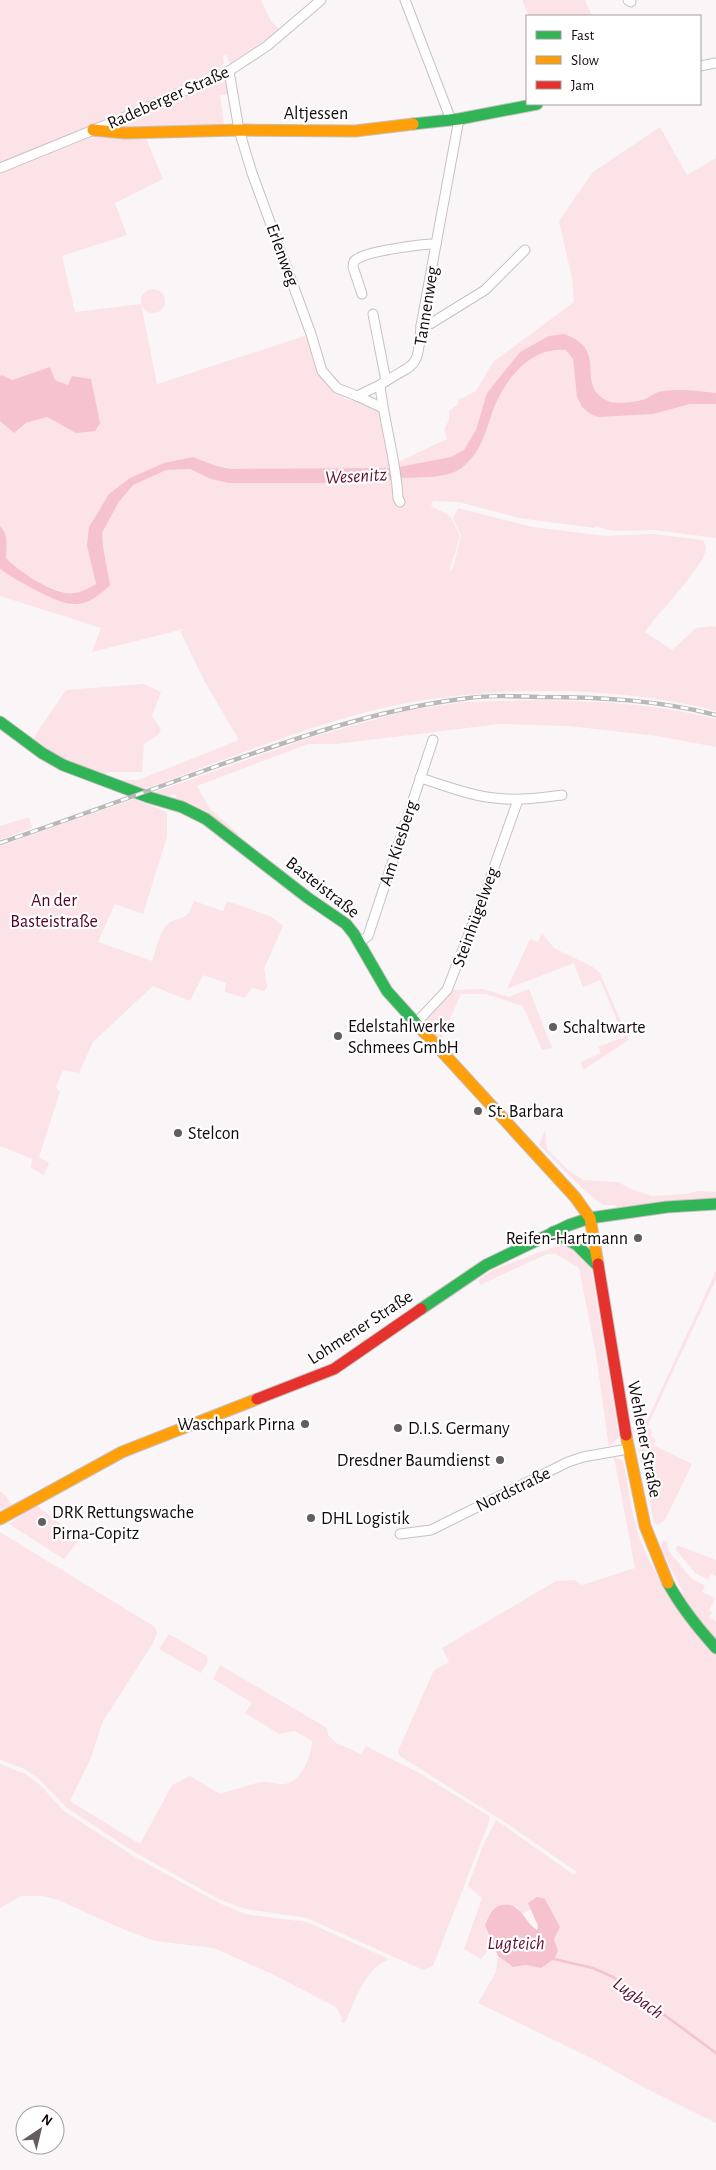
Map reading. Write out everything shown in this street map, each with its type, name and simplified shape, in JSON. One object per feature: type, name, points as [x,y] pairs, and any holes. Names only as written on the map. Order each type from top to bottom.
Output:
[{"type":"main road","name":"Altjessen","points":[[93,130],[125,133],[239,130],[355,131],[455,120],[532,105]]},
{"type":"main road","name":"Basteistraße","points":[[0,722],[42,753],[63,765],[148,797],[182,807],[206,819],[319,906],[346,924],[360,943],[387,991],[575,1197],[590,1218]]},
{"type":"main road","name":"Lohmener Straße","points":[[0,1519],[122,1452],[334,1369],[486,1265],[553,1232],[590,1218],[667,1207],[716,1204]]},
{"type":"main road","name":"Wehlener Straße","points":[[590,1218],[628,1449],[644,1526],[660,1566],[675,1596],[695,1624],[716,1648]]},
{"type":"main road","points":[[553,1232],[572,1240],[586,1250],[598,1266]]},
{"type":"street","name":"Radeberger Straße","points":[[0,168],[229,71],[266,46],[321,0]]},
{"type":"street","points":[[405,0],[455,120]]},
{"type":"street","points":[[701,66],[716,63]]},
{"type":"street","name":"Erlenweg","points":[[229,71],[239,130],[252,173],[311,334],[322,371],[337,388],[383,408]]},
{"type":"street","name":"Tannenweg","points":[[383,383],[409,369],[416,361],[419,352],[421,326],[455,120]]},
{"type":"street","points":[[362,294],[353,267],[353,263],[358,258],[382,252],[436,244]]},
{"type":"street","points":[[421,326],[430,324],[485,290],[525,250]]},
{"type":"street","points":[[373,314],[383,383],[383,408],[396,466],[398,498],[400,502]]},
{"type":"street","points":[[357,396],[383,383]]},
{"type":"street","name":"Am Kiesberg","points":[[360,943],[368,936],[433,740]]},
{"type":"street","points":[[420,778],[476,795],[518,800],[562,795]]},
{"type":"street","name":"Steinhügelweg","points":[[416,1023],[447,990],[486,890],[518,800]]},
{"type":"street","name":"Nordstraße","points":[[400,1534],[431,1530],[568,1462],[583,1457],[628,1449]]},
{"type":"green space","points":[[0,0],[261,0],[271,21],[280,30],[230,65],[227,55],[223,56],[224,63],[213,74],[199,81],[0,163]]},
{"type":"green space","points":[[522,0],[585,0],[592,15],[529,15]]},
{"type":"green space","points":[[225,79],[228,80],[231,94],[220,95],[224,126],[142,130],[112,127]]},
{"type":"green space","points":[[660,127],[687,175],[716,158],[716,538],[655,530],[613,531],[595,526],[594,528],[519,518],[459,502],[433,501],[431,506],[447,514],[452,519],[460,537],[449,571],[453,568],[461,536],[453,518],[458,508],[533,527],[606,536],[654,534],[703,540],[706,548],[698,566],[645,632],[672,650],[696,628],[716,627],[716,711],[675,702],[584,692],[537,691],[444,697],[400,704],[332,722],[144,789],[120,780],[138,780],[239,740],[205,682],[180,631],[188,628],[92,652],[101,628],[0,596],[0,569],[34,590],[72,605],[100,595],[91,557],[96,584],[80,592],[70,593],[45,585],[25,575],[10,563],[5,555],[4,530],[0,526],[0,421],[14,433],[26,423],[47,417],[76,433],[69,385],[55,380],[50,367],[12,380],[2,375],[0,376],[0,173],[94,133],[145,136],[163,179],[115,203],[127,235],[62,256],[75,312],[141,304],[157,384],[311,334],[326,377],[357,396],[343,397],[344,399],[357,400],[381,414],[399,466],[398,462],[447,439],[444,429],[449,420],[449,411],[458,404],[458,400],[476,391],[493,362],[574,302],[572,278],[559,221],[593,172]]},
{"type":"green space","points":[[153,289],[158,290],[164,296],[164,306],[158,312],[153,313],[148,312],[142,306],[141,301],[142,296],[148,290]]},
{"type":"green space","points":[[144,684],[161,692],[152,716],[161,730],[157,736],[144,744],[142,772],[110,772],[104,775],[75,766],[32,740],[66,690]]},
{"type":"green space","points":[[532,700],[647,706],[716,719],[716,747],[657,736],[569,726],[500,724],[336,744],[308,744],[197,786],[210,809],[239,834],[237,836],[174,800],[177,796],[173,794],[167,798],[152,793],[309,738],[405,711],[463,702]]},
{"type":"green space","name":"An der Basteistraße","points":[[134,799],[167,812],[167,837],[143,914],[115,904],[98,942],[152,961],[165,927],[173,921],[186,916],[194,901],[223,911],[227,901],[270,916],[283,926],[264,969],[267,986],[265,991],[252,988],[245,998],[225,992],[226,983],[203,975],[190,1001],[153,986],[93,1042],[79,1073],[63,1070],[56,1087],[60,1092],[39,1157],[49,1163],[44,1175],[31,1168],[32,1159],[0,1146],[0,846]]},
{"type":"green space","points":[[29,817],[32,828],[0,840],[0,826]]},
{"type":"green space","points":[[542,933],[554,948],[593,967],[600,973],[629,1040],[583,1070],[581,1062],[601,1053],[598,1047],[624,1037],[600,980],[583,987],[574,963],[507,989],[530,939],[538,942]]},
{"type":"green space","points":[[483,989],[509,997],[529,989],[552,1048],[542,1050],[523,1006],[486,994],[461,994],[440,1041],[425,1025],[428,1019],[426,1017],[450,992],[455,990]]},
{"type":"green space","points":[[545,1130],[547,1149],[568,1170],[583,1180],[618,1182],[633,1190],[652,1196],[686,1194],[698,1191],[716,1192],[716,1199],[673,1200],[617,1208],[616,1205],[603,1205],[585,1191],[539,1145]]},
{"type":"green space","points":[[562,1244],[580,1253],[591,1269],[619,1437],[609,1447],[596,1355],[579,1268],[556,1254],[547,1254],[480,1285],[478,1280],[495,1269]]},
{"type":"green space","points":[[716,1271],[716,1279],[647,1427],[652,1430],[651,1436],[656,1440],[653,1445],[692,1464],[665,1520],[658,1525],[654,1523],[635,1431],[643,1429]]},
{"type":"green space","points":[[614,1457],[623,1461],[636,1526],[649,1561],[680,1609],[716,1652],[716,2123],[643,2087],[599,2062],[478,2003],[496,1972],[498,1956],[513,1967],[526,1965],[541,1968],[558,1951],[554,1939],[528,1903],[531,1909],[522,1914],[516,1906],[485,1925],[493,1945],[481,1959],[464,1949],[482,1898],[468,1886],[484,1843],[496,1820],[574,1875],[577,1872],[509,1825],[400,1756],[398,1751],[434,1670],[449,1662],[442,1648],[556,1581],[574,1580],[582,1585],[635,1568]]},
{"type":"green space","points":[[0,1491],[6,1496],[12,1506],[0,1511]]},
{"type":"green space","points":[[36,1505],[80,1539],[64,1559],[9,1524]]},
{"type":"green space","points":[[0,1532],[155,1627],[157,1633],[152,1645],[103,1721],[91,1758],[70,1801],[140,1844],[172,1785],[190,1776],[220,1794],[261,1782],[284,1784],[290,1782],[301,1773],[307,1761],[312,1741],[295,1731],[279,1734],[245,1713],[252,1703],[213,1679],[220,1665],[327,1728],[328,1735],[336,1743],[361,1754],[366,1746],[421,1774],[489,1816],[490,1819],[433,1966],[423,1970],[307,1918],[245,1909],[219,1899],[136,1853],[67,1808],[40,1780],[25,1769],[0,1760]]},
{"type":"green space","points":[[667,1541],[668,1550],[691,1578],[705,1586],[702,1592],[715,1598],[709,1611],[712,1612],[709,1617],[716,1621],[716,1642],[681,1596],[683,1592],[662,1551],[661,1543]]},
{"type":"green space","points":[[677,1545],[716,1560],[716,1576],[711,1574],[708,1580],[695,1573],[676,1550]]},
{"type":"green space","points":[[169,1634],[207,1656],[208,1662],[201,1673],[159,1649]]},
{"type":"green space","points":[[0,1764],[25,1774],[39,1784],[64,1811],[135,1857],[219,1903],[245,1914],[307,1922],[389,1959],[380,1964],[361,1986],[345,2023],[342,2023],[341,2016],[336,2007],[274,1975],[214,1948],[155,1941],[125,1930],[58,1900],[43,1896],[21,1896],[0,1908]]},
{"type":"water","points":[[564,334],[578,341],[586,349],[593,386],[598,394],[608,401],[616,403],[632,402],[645,399],[659,392],[680,390],[716,393],[716,404],[690,404],[653,414],[598,417],[582,407],[577,397],[573,359],[566,350],[546,352],[528,361],[513,375],[496,403],[476,452],[460,469],[431,477],[400,478],[399,467],[451,457],[464,450],[476,430],[487,393],[520,352],[549,336]]},
{"type":"water","points":[[50,367],[55,380],[68,385],[72,376],[91,379],[100,423],[95,431],[76,433],[47,417],[26,423],[14,433],[0,421],[0,376],[2,375],[12,380]]},
{"type":"water","name":"Wesenitz","points":[[193,457],[216,466],[231,469],[393,468],[394,479],[357,483],[229,483],[211,479],[190,469],[166,470],[133,485],[118,503],[102,533],[110,585],[93,599],[78,604],[66,603],[36,590],[0,569],[0,526],[6,537],[6,558],[37,582],[66,593],[80,592],[96,584],[87,545],[89,527],[109,494],[130,478],[164,463]]},
{"type":"water","name":"Lugteich","points":[[537,1897],[545,1899],[560,1927],[554,1939],[558,1951],[554,1959],[541,1968],[526,1965],[513,1967],[498,1956],[485,1925],[491,1912],[496,1907],[509,1905],[518,1909],[537,1930],[538,1926],[528,1903]]},
{"type":"waterway","name":"Lugbach","points":[[554,1959],[593,1968],[613,1977],[716,2053]]},
{"type":"railway","points":[[0,843],[307,735],[398,710],[429,704],[490,696],[585,698],[629,700],[716,715]]},
{"type":"traffic: fast","points":[[413,124],[459,119],[532,105]]},
{"type":"traffic: fast","points":[[0,722],[42,753],[63,765],[148,797],[182,807],[206,819],[308,898],[346,924],[354,934],[387,991],[424,1032]]},
{"type":"traffic: fast","points":[[421,1309],[486,1265],[569,1225],[590,1218],[667,1207],[716,1204]]},
{"type":"traffic: fast","points":[[553,1232],[577,1245],[596,1264]]},
{"type":"traffic: fast","points":[[668,1583],[690,1617],[716,1648]]},
{"type":"traffic: slow","points":[[93,130],[125,133],[239,130],[355,131],[413,124]]},
{"type":"traffic: slow","points":[[424,1032],[575,1197],[590,1218],[598,1264]]},
{"type":"traffic: slow","points":[[0,1519],[122,1452],[257,1399]]},
{"type":"traffic: slow","points":[[626,1435],[645,1526],[668,1583]]},
{"type":"traffic: jam","points":[[598,1264],[626,1435]]},
{"type":"traffic: jam","points":[[257,1399],[334,1369],[421,1309]]},
{"type":"place","name":"Schaltwarte","points":[[553,1027]]},
{"type":"place","name":"Edelstahlwerke Schmees GmbH","points":[[338,1036]]},
{"type":"place","name":"St. Barbara","points":[[478,1111]]},
{"type":"place","name":"Stelcon","points":[[178,1133]]},
{"type":"place","name":"Reifen-Hartmann","points":[[638,1238]]},
{"type":"place","name":"Waschpark Pirna","points":[[305,1424]]},
{"type":"place","name":"D.I.S. Germany","points":[[398,1428]]},
{"type":"place","name":"Dresdner Baumdienst","points":[[500,1460]]},
{"type":"place","name":"DHL Logistik","points":[[311,1518]]},
{"type":"place","name":"DRK Rettungswache Pirna-Copitz","points":[[42,1522]]}]
